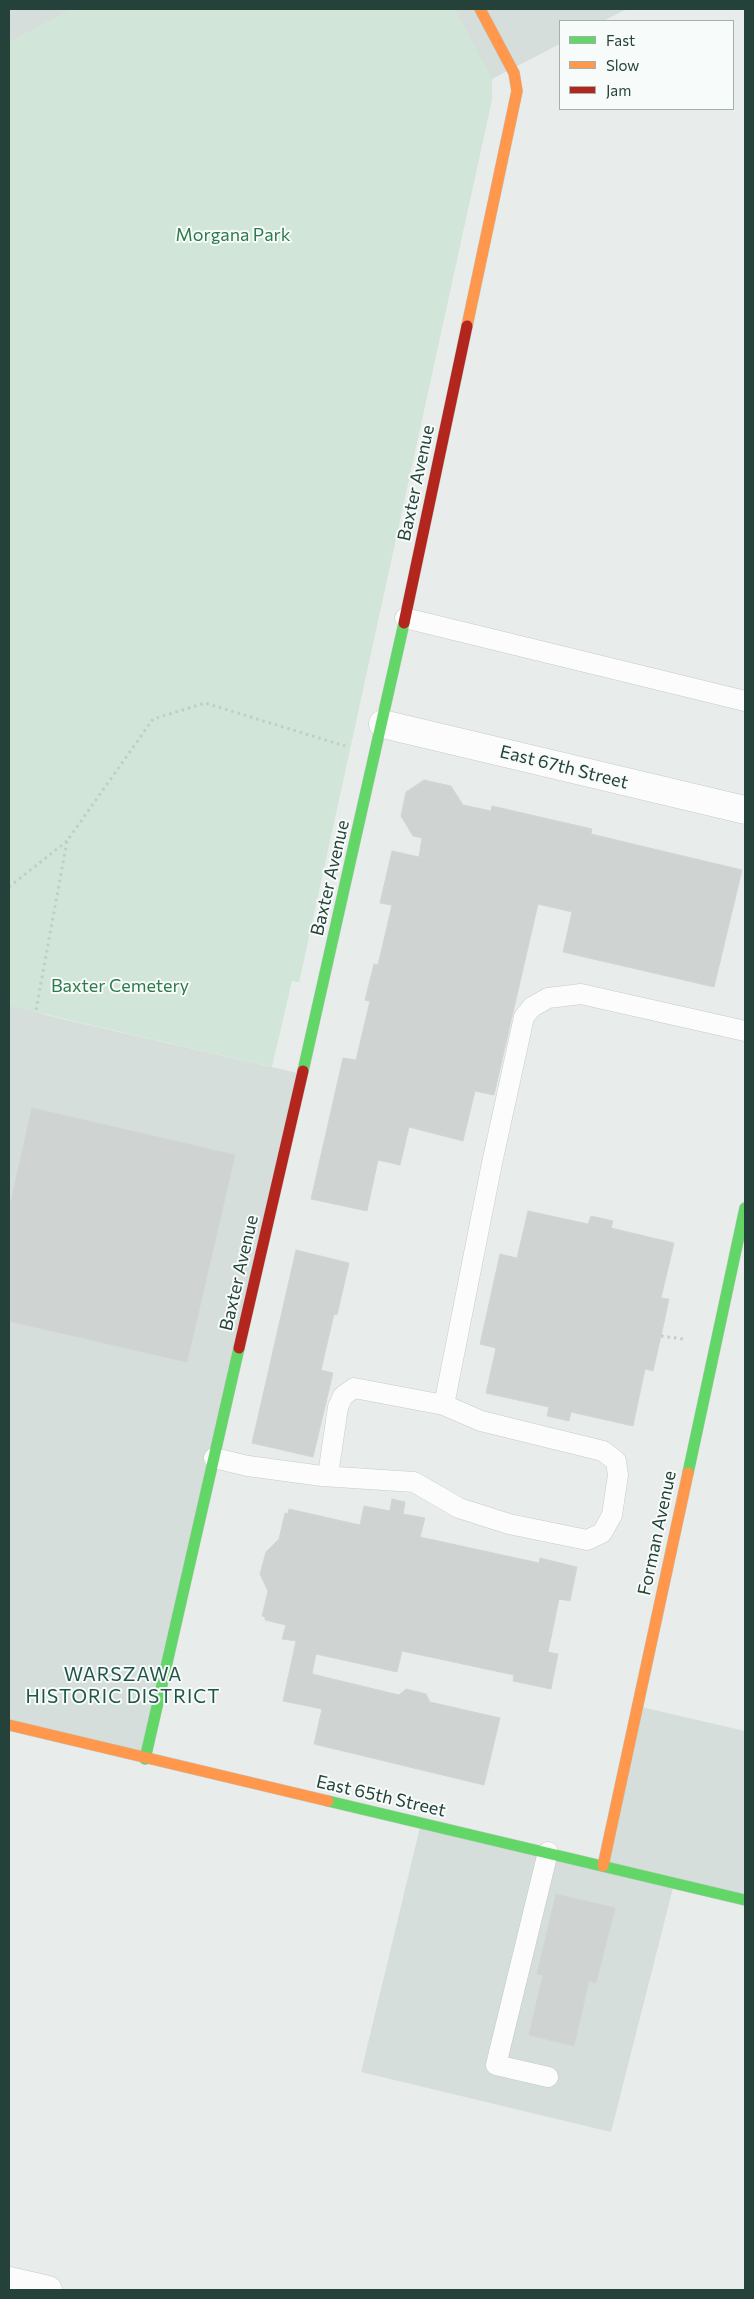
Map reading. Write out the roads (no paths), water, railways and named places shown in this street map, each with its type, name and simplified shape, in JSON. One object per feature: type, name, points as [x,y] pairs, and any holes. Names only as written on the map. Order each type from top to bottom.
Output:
[{"type":"street","name":"Baxter Avenue","points":[[145,1759],[383,724],[517,91],[514,73],[480,9]]},
{"type":"street","name":"East 67th Street","points":[[383,724],[745,810]]},
{"type":"street","name":"Forman Avenue","points":[[603,1866],[745,1208]]},
{"type":"street","name":"East 65th Street","points":[[9,1725],[145,1759],[548,1852],[745,1900]]},
{"type":"street","points":[[9,2281],[48,2290]]},
{"type":"lane","points":[[405,618],[745,701]]},
{"type":"lane","points":[[444,1405],[509,1085],[524,1017],[532,1006],[548,998],[580,994],[745,1031]]},
{"type":"lane","points":[[214,1458],[248,1466],[328,1475],[414,1482],[459,1508],[509,1524],[587,1540],[602,1533],[612,1514],[618,1475],[616,1461],[603,1451],[481,1421],[444,1405],[354,1388],[343,1396],[338,1408],[328,1475]]},
{"type":"lane","points":[[548,1852],[496,2065],[548,2077]]},
{"type":"district","name":"WARSZAWA HISTORIC DISTRICT","points":[[123,1686]]},
{"type":"park label","name":"Morgana Park","points":[[233,235]]},
{"type":"park label","name":"Baxter Cemetery","points":[[120,986]]}]
